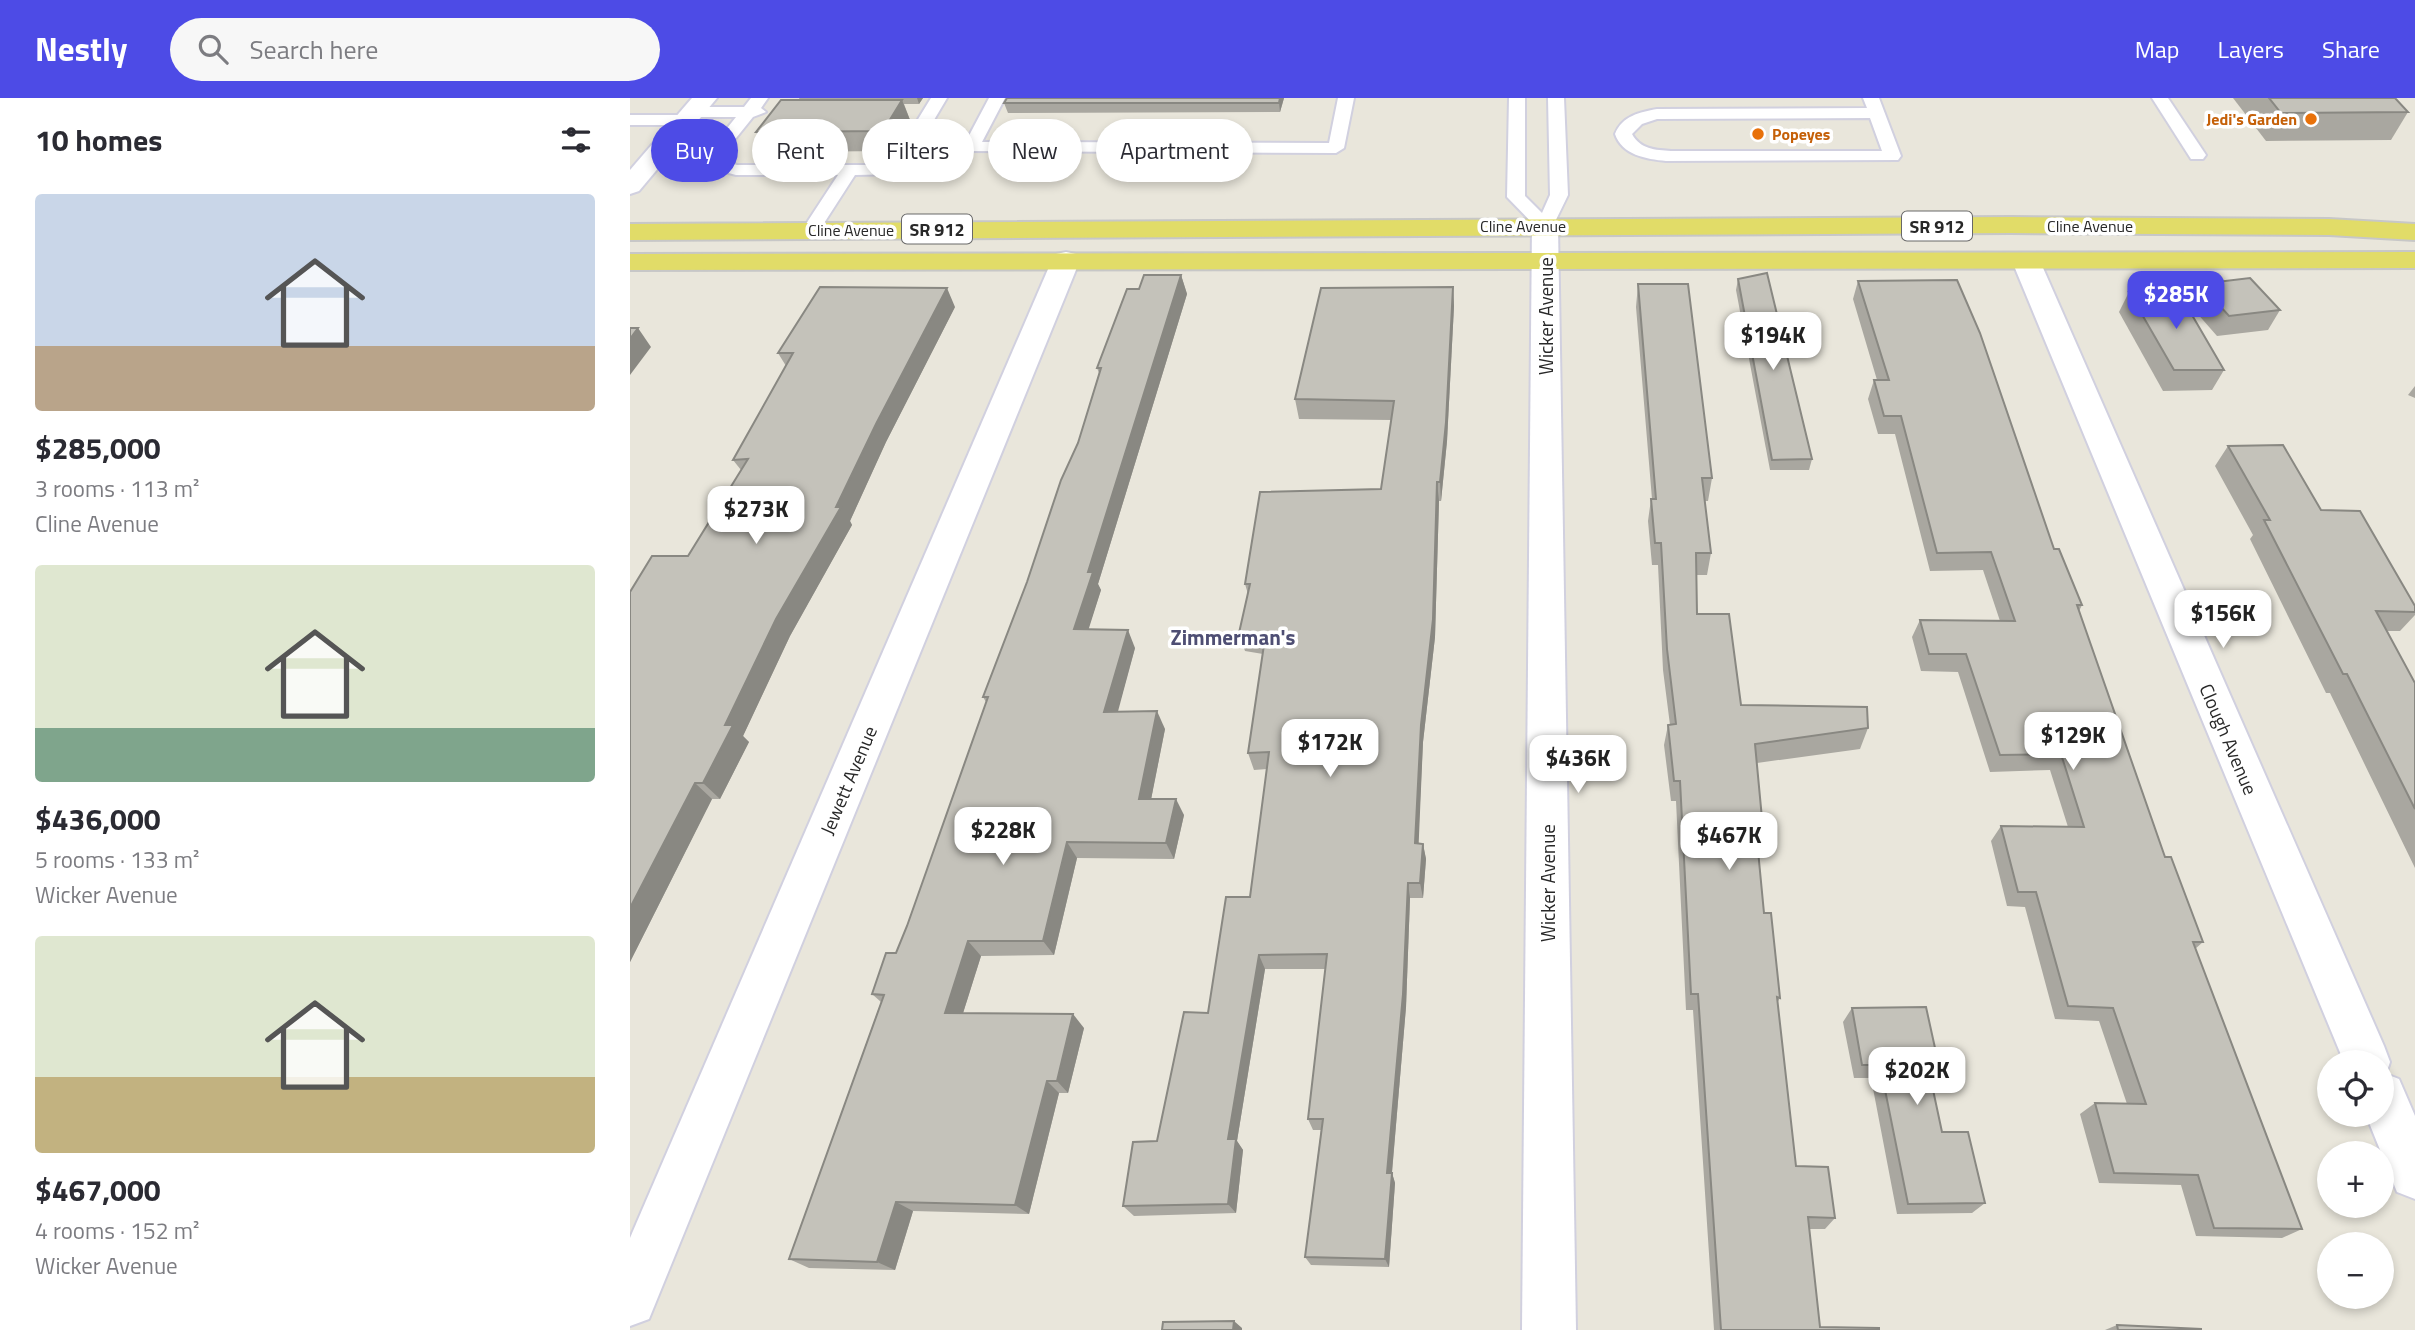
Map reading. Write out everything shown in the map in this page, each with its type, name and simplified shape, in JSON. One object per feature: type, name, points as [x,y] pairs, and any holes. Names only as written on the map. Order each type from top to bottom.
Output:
[{"type":"main road","points":[[2329,227],[2415,215]]},
{"type":"main road","name":"Cline Avenue","points":[[630,262],[1066,260],[1545,243],[2329,227],[2415,232]]},
{"type":"main road","name":"Cline Avenue","points":[[630,232],[811,230],[1545,243],[2026,261],[2415,260]]},
{"type":"street","points":[[630,187],[640,163],[695,110]]},
{"type":"street","name":"Wicker Avenue","points":[[1545,243],[1549,1330]]},
{"type":"street","name":"Jewett Avenue","points":[[630,1300],[1066,260]]},
{"type":"street","name":"Clough Avenue","points":[[2026,261],[2362,1050]]},
{"type":"street","points":[[2394,1124],[2415,1174]]},
{"type":"lane","points":[[630,119],[649,98]]},
{"type":"lane","points":[[997,98],[971,147],[1336,148],[1346,98]]},
{"type":"lane","points":[[1517,98],[1516,197],[1545,243]]},
{"type":"lane","points":[[1545,243],[1559,195],[1556,98]]},
{"type":"lane","points":[[2160,98],[2197,155]]},
{"type":"lane","points":[[630,119],[755,105],[777,112]]},
{"type":"lane","points":[[755,105],[716,152],[716,164],[736,170],[896,170],[928,108]]},
{"type":"lane","points":[[1667,106],[1874,106],[1892,156],[1687,157],[1654,154],[1629,145],[1625,127],[1631,120],[1667,106]]},
{"type":"lane","points":[[811,230],[850,170]]},
{"type":"building","points":[[1007,98],[1280,98],[1279,103],[1004,103]]},
{"type":"building","points":[[2269,98],[2395,98],[2408,112],[2281,113]]},
{"type":"building","points":[[781,100],[902,100],[890,119],[862,119],[862,131],[848,131],[848,119],[766,119]]},
{"type":"building","points":[[1767,273],[1812,459],[1772,460],[1738,279]]},
{"type":"building","points":[[1144,275],[1181,275],[1088,572],[1093,572],[1074,629],[1128,630],[1104,712],[1157,711],[1139,799],[1176,799],[1166,843],[1067,842],[1043,941],[968,941],[945,1013],[1073,1014],[1057,1081],[1047,1081],[1015,1205],[896,1202],[877,1262],[789,1259],[884,995],[872,994],[886,953],[896,953],[907,926],[988,697],[983,697],[1027,582],[1061,480],[1078,443],[1101,368],[1097,368],[1127,289],[1139,289]]},
{"type":"building","points":[[2250,278],[2280,310],[2229,316],[2200,284]]},
{"type":"building","points":[[1957,280],[1980,333],[2054,549],[2059,549],[2082,605],[2077,605],[2165,857],[2171,857],[2203,942],[2193,942],[2302,1229],[2214,1228],[2198,1175],[2114,1173],[2095,1103],[2146,1104],[2113,1008],[2068,1006],[2036,892],[2018,892],[2001,826],[2084,827],[2061,754],[2000,755],[1966,654],[1929,654],[1920,620],[2015,621],[1991,552],[1937,553],[1901,416],[1884,416],[1874,380],[1889,380],[1858,281]]},
{"type":"building","points":[[1638,284],[1688,284],[1712,478],[1702,478],[1711,553],[1696,553],[1697,614],[1729,614],[1741,705],[1867,707],[1868,728],[1755,744],[1764,840],[1757,840],[1764,913],[1771,913],[1780,998],[1777,997],[1796,1166],[1828,1167],[1835,1218],[1808,1217],[1820,1327],[1879,1330],[1721,1330],[1698,994],[1691,994],[1680,781],[1674,781],[1668,725],[1676,724],[1667,649],[1661,543],[1655,543],[1651,499],[1656,499]]},
{"type":"building","points":[[820,287],[947,288],[836,507],[841,507],[776,619],[725,725],[733,725],[703,783],[695,783],[630,908],[630,592],[652,556],[688,556],[748,459],[733,460],[793,353],[778,353]]},
{"type":"building","points":[[1453,287],[1446,422],[1440,482],[1437,482],[1433,619],[1421,725],[1415,843],[1423,844],[1420,883],[1408,883],[1403,994],[1387,1173],[1392,1173],[1385,1259],[1305,1257],[1323,1119],[1308,1119],[1327,954],[1259,955],[1228,1139],[1236,1139],[1228,1204],[1123,1206],[1133,1142],[1157,1141],[1184,1012],[1208,1013],[1226,897],[1250,897],[1269,752],[1248,753],[1265,638],[1239,633],[1250,584],[1245,584],[1260,492],[1381,489],[1394,401],[1295,399],[1321,288]]},
{"type":"building","points":[[2178,291],[2224,370],[2174,370],[2129,292]]},
{"type":"building","points":[[630,328],[638,328],[630,339]]},
{"type":"building","points":[[2283,445],[2321,510],[2360,511],[2415,606],[2415,612],[2376,611],[2415,683],[2415,809],[2347,674],[2343,674],[2264,520],[2270,520],[2228,446]]},
{"type":"building","points":[[1926,1007],[1937,1057],[1926,1057],[1942,1132],[1968,1132],[1985,1203],[1908,1204],[1880,1065],[1862,1065],[1852,1008]]},
{"type":"building","points":[[1234,1321],[1233,1330],[1162,1330],[1163,1322]]},
{"type":"building","points":[[2117,1325],[2201,1329],[2201,1330],[2118,1330]]},
{"type":"place","name":"Jedi's Garden","points":[[2311,119]]},
{"type":"place","name":"Popeyes","points":[[1758,134]]},
{"type":"district","name":"Zimmerman's","points":[[1233,637]]}]
